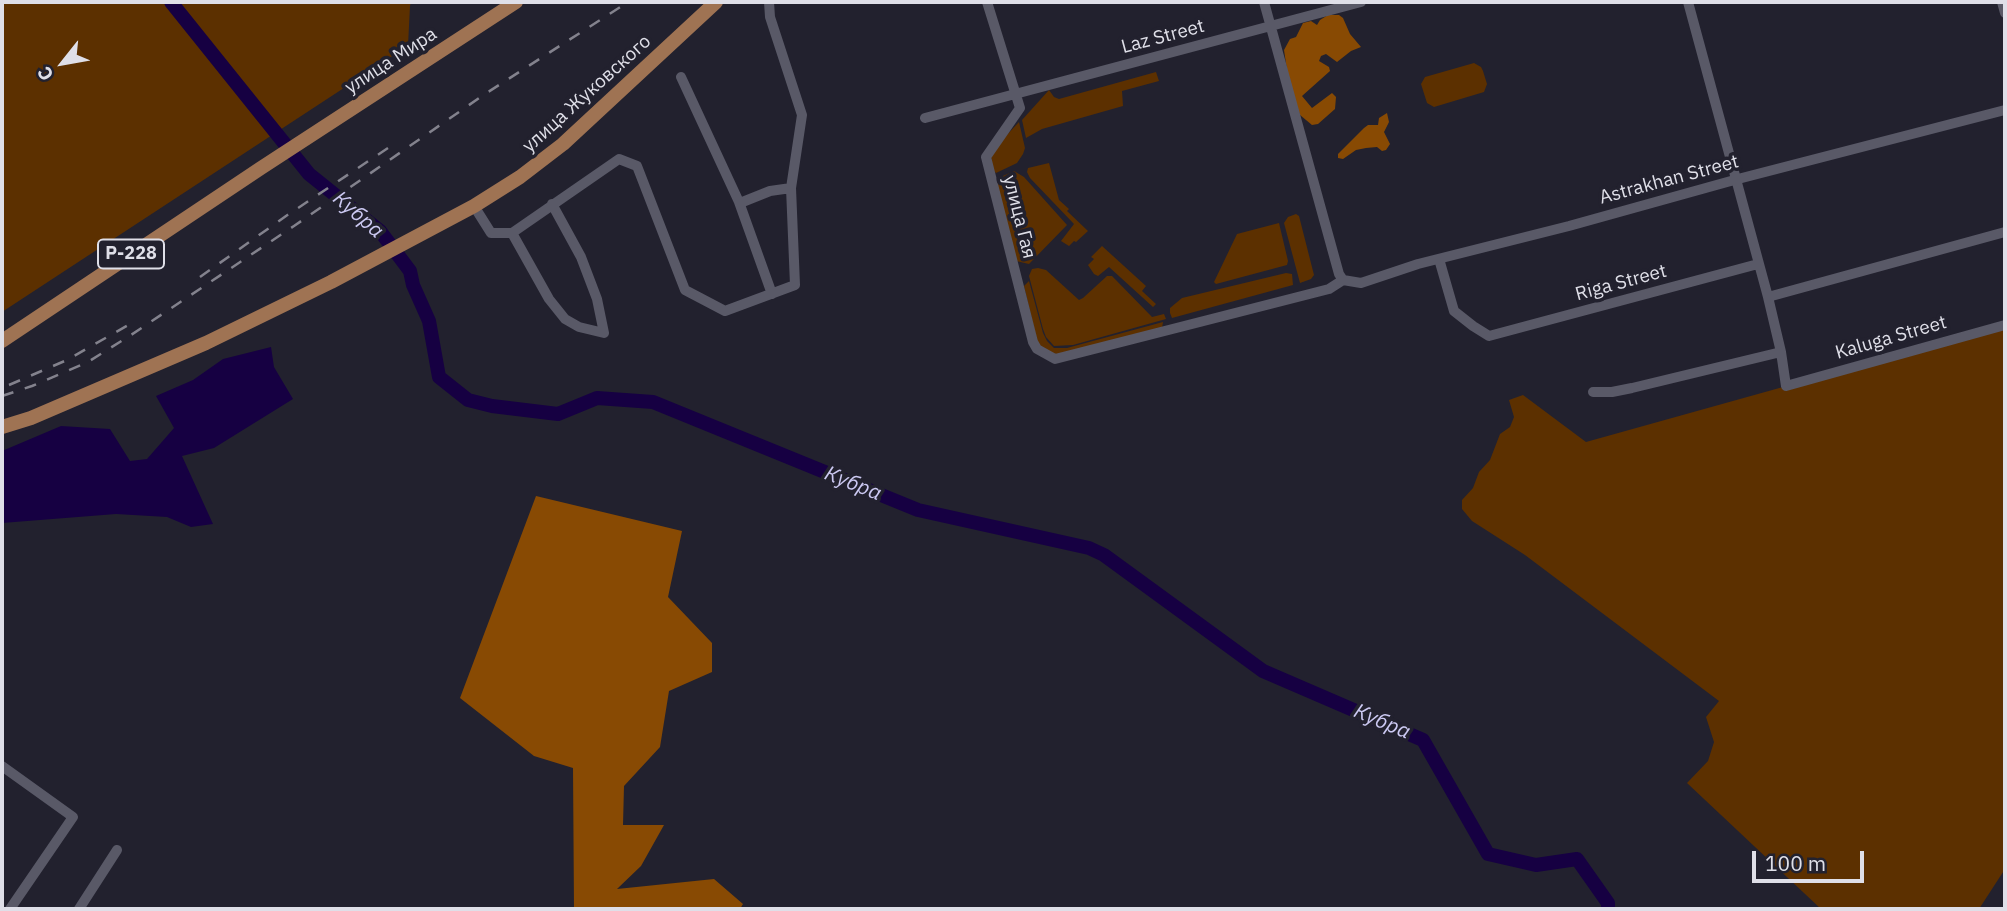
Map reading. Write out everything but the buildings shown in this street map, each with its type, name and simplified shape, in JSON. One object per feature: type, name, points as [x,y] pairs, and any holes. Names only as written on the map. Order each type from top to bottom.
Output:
[{"type":"main road","name":"улица Мира","points":[[2,341],[516,2]]},
{"type":"main road","name":"улица Жуковского","points":[[2,427],[31,418],[156,365],[331,282],[474,206],[520,177],[563,144],[716,2]]},
{"type":"street","points":[[474,206],[491,233],[512,233],[618,159],[637,166],[685,290],[725,311],[795,285],[791,188],[802,115],[770,17],[769,2]]},
{"type":"street","points":[[987,2],[1015,95]]},
{"type":"street","points":[[1264,2],[1339,274],[1343,280]]},
{"type":"street","name":"Laz Street","points":[[925,118],[1361,2]]},
{"type":"street","points":[[1593,392],[1632,388],[1781,352],[1738,179],[1688,2]]},
{"type":"street","points":[[2002,2],[2005,13]]},
{"type":"street","points":[[681,77],[740,203],[772,293]]},
{"type":"street","name":"улица Гая","points":[[1015,95],[1020,108],[986,156],[1032,342],[1037,349],[1055,359]]},
{"type":"street","name":"Astrakhan Street","points":[[1055,359],[1329,289],[1343,280],[1361,283],[1439,259],[2005,110]]},
{"type":"street","points":[[740,203],[770,191],[791,188]]},
{"type":"street","points":[[512,233],[549,299],[565,319],[579,327],[604,332],[597,299],[581,257],[552,204]]},
{"type":"street","points":[[1769,298],[2005,232]]},
{"type":"street","name":"Riga Street","points":[[1439,259],[1454,311],[1479,331],[1492,336],[1758,264]]},
{"type":"street","name":"Kaluga Street","points":[[1781,352],[1786,386],[2005,328]]},
{"type":"street","points":[[2,766],[73,817],[8,907]]},
{"type":"street","points":[[79,909],[117,850]]},
{"type":"shaded area","points":[[2,2],[411,2],[408,46],[2,312]]},
{"type":"shaded area","points":[[1328,15],[1339,15],[1343,18],[1350,34],[1361,47],[1337,62],[1326,54],[1321,56],[1319,61],[1329,67],[1330,71],[1302,96],[1312,108],[1332,93],[1336,97],[1335,109],[1318,124],[1312,125],[1300,115],[1290,90],[1284,50],[1290,39],[1296,37],[1303,23],[1311,21],[1317,25]]},
{"type":"shaded area","points":[[1474,63],[1483,71],[1487,84],[1484,92],[1434,107],[1427,103],[1421,84],[1425,77]]},
{"type":"shaded area","points":[[1156,72],[1159,81],[1122,91],[1123,106],[1042,129],[1026,138],[1022,120],[1049,90],[1059,99]]},
{"type":"shaded area","points":[[1387,113],[1389,122],[1384,132],[1390,144],[1386,150],[1366,148],[1356,150],[1343,159],[1338,158],[1338,154],[1364,128],[1378,125],[1379,118]]},
{"type":"shaded area","points":[[1019,122],[1025,148],[1023,154],[1017,163],[996,173],[992,169],[991,157]]},
{"type":"shaded area","points":[[1049,163],[1059,200],[1088,231],[1069,246],[1061,241],[1074,224],[1027,172],[1028,168]]},
{"type":"shaded area","points":[[1014,171],[1024,177],[1067,225],[1029,264],[1016,261],[994,180]]},
{"type":"shaded area","points":[[1296,214],[1299,216],[1314,275],[1300,283],[1284,223],[1288,217]]},
{"type":"shaded area","points":[[1279,223],[1287,265],[1216,284],[1214,282],[1237,234]]},
{"type":"shaded area","points":[[1102,246],[1146,286],[1142,291],[1156,304],[1153,307],[1109,267],[1098,276],[1094,274],[1088,265],[1094,259],[1091,257]]},
{"type":"shaded area","points":[[1032,269],[1046,270],[1079,300],[1107,276],[1112,276],[1152,317],[1164,314],[1166,319],[1073,345],[1054,346],[1043,329],[1029,276]]},
{"type":"shaded area","points":[[1286,273],[1292,274],[1293,285],[1172,318],[1170,313],[1170,308],[1182,298]]},
{"type":"shaded area","points":[[1029,281],[1043,333],[1054,348],[1067,348],[1163,322],[1162,328],[1063,356],[1039,349],[1024,286]]},
{"type":"shaded area","points":[[2005,325],[2005,869],[1979,909],[1821,909],[1687,783],[1708,761],[1714,742],[1706,717],[1719,701],[1525,555],[1472,521],[1462,509],[1462,500],[1473,488],[1479,472],[1490,460],[1500,434],[1510,427],[1514,417],[1509,400],[1523,395],[1586,442]]},
{"type":"shaded area","points":[[271,347],[274,367],[293,399],[214,448],[182,456],[213,524],[191,527],[167,517],[116,514],[2,523],[2,451],[61,426],[110,429],[130,461],[147,459],[174,428],[156,396],[193,380],[223,359]]},
{"type":"shaded area","points":[[536,496],[682,531],[668,597],[712,643],[712,672],[669,691],[660,747],[624,786],[623,825],[664,825],[641,866],[617,889],[714,879],[743,904],[740,909],[574,909],[573,768],[534,756],[460,698]]},
{"type":"waterway","name":"Кубра","points":[[171,2],[309,174],[380,231],[410,271],[413,285],[429,321],[439,377],[468,400],[492,406],[558,414],[597,398],[653,402],[918,510],[1089,548],[1104,555],[1263,671],[1423,740],[1488,854],[1536,865],[1577,859],[1608,903],[1608,909]]},
{"type":"railway","points":[[2,396],[88,362],[131,335],[485,94],[628,2]]},
{"type":"railway","points":[[200,277],[391,146]]},
{"type":"railway","points":[[9,385],[67,360],[130,324]]}]
